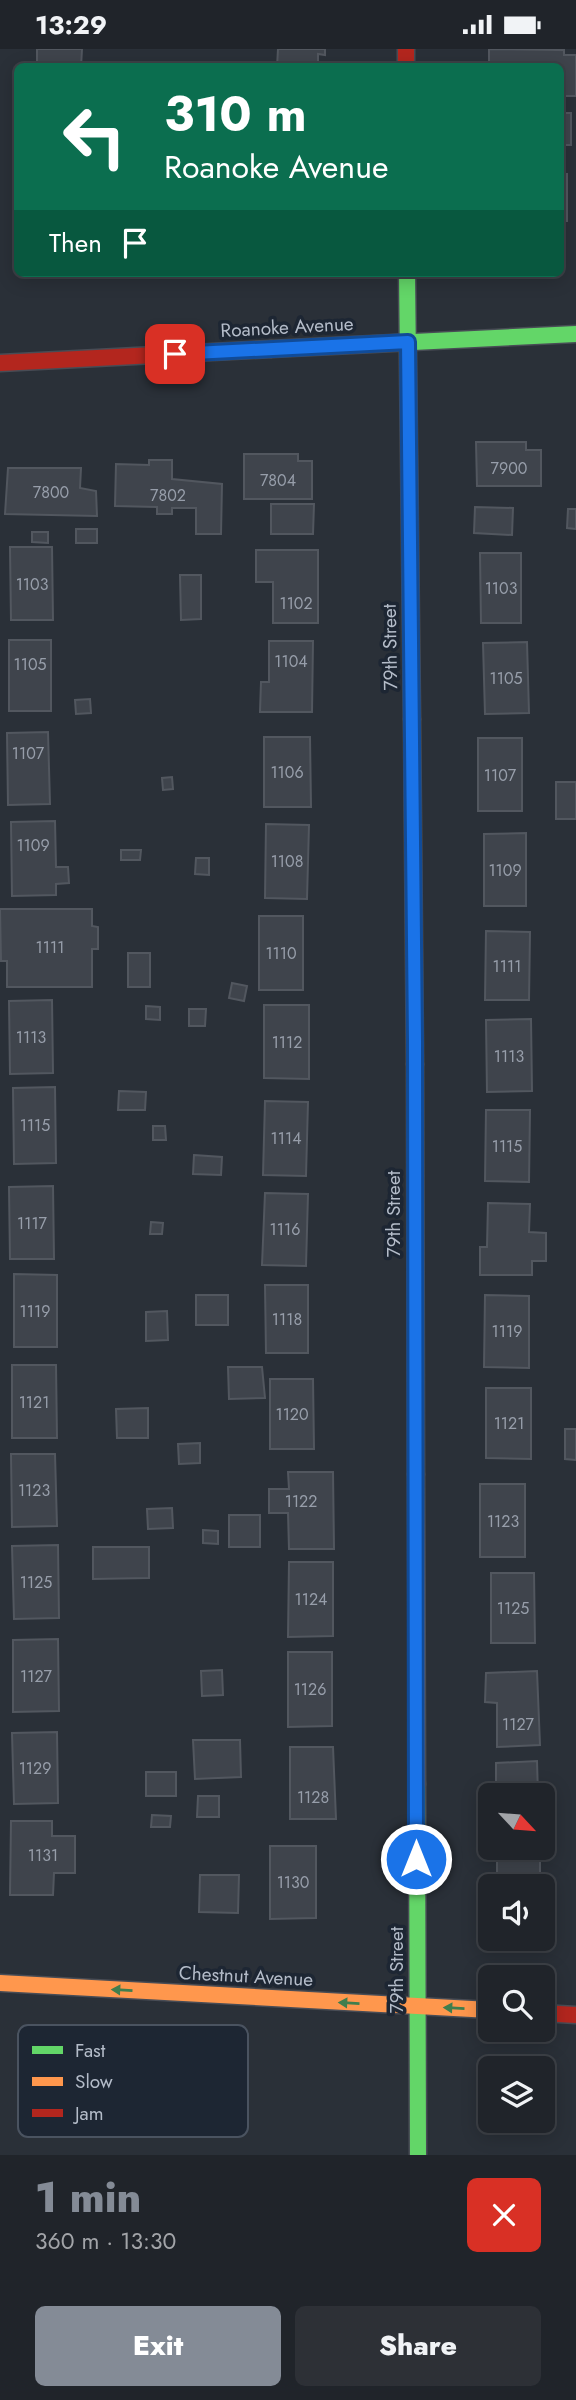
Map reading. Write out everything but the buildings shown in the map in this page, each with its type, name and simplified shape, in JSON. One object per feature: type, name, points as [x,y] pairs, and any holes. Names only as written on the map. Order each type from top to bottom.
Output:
[{"type":"street","name":"79th Street","points":[[407,277],[415,1041],[418,2155]]},
{"type":"street","name":"Roanoke Avenue","points":[[0,363],[576,334]]},
{"type":"street","name":"Chestnut Avenue","points":[[0,1983],[478,2009]]},
{"type":"street","points":[[555,2014],[576,2015]]},
{"type":"traffic: fast","points":[[407,277],[412,719]]},
{"type":"traffic: fast","points":[[271,349],[576,334]]},
{"type":"traffic: fast","points":[[415,1064],[416,1474]]},
{"type":"traffic: fast","points":[[417,1784],[418,2155]]},
{"type":"traffic: slow","points":[[416,1474],[417,1784]]},
{"type":"traffic: slow","points":[[0,1983],[478,2009]]},
{"type":"traffic: jam","points":[[406,49],[406,63]]},
{"type":"traffic: jam","points":[[0,363],[271,349]]},
{"type":"traffic: jam","points":[[412,719],[415,1064]]},
{"type":"traffic: jam","points":[[555,2014],[576,2015]]},
{"type":"route","points":[[175,354],[408,342],[415,1041],[416,1859]]}]
